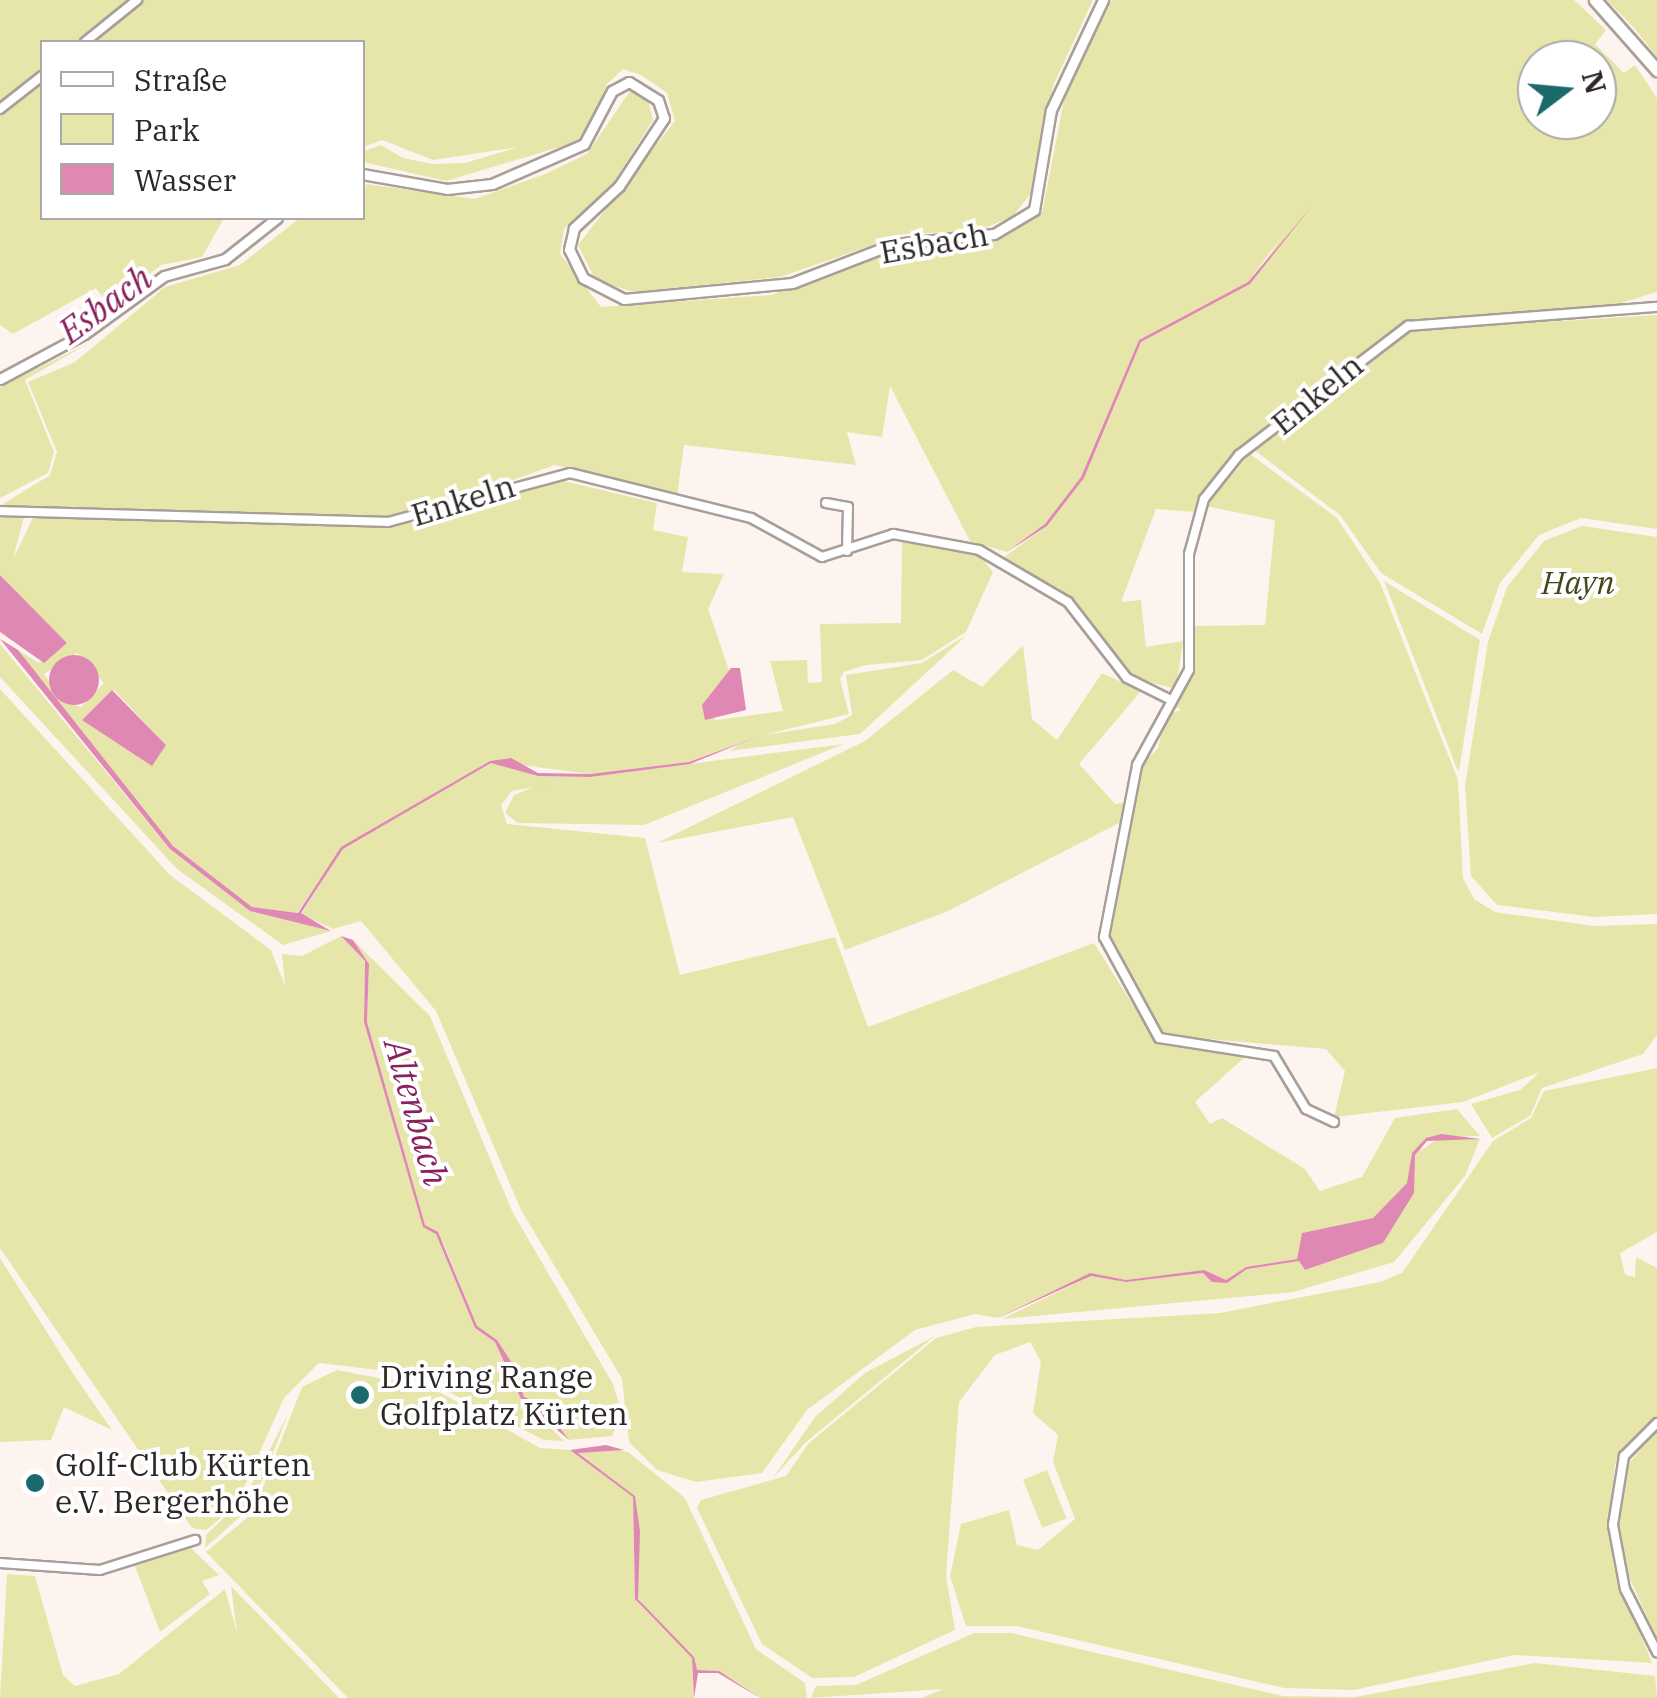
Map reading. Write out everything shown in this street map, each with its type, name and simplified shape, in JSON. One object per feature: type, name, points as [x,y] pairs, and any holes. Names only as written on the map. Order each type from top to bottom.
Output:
[{"type":"main road","points":[[1595,0],[1657,70]]},
{"type":"street","points":[[87,40],[136,0]]},
{"type":"street","name":"Esbach","points":[[365,175],[447,189],[492,184],[584,144],[612,91],[630,82],[658,100],[664,118],[619,186],[574,228],[570,249],[583,278],[624,300],[792,283],[894,244],[994,234],[1034,210],[1052,110],[1103,0]]},
{"type":"street","points":[[0,109],[40,78]]},
{"type":"street","points":[[0,379],[84,334],[159,278],[225,259],[274,220]]},
{"type":"street","name":"Enkeln","points":[[1334,1122],[1306,1109],[1274,1056],[1159,1038],[1110,956],[1105,926],[1137,765],[1169,699],[1188,670],[1188,554],[1215,480],[1383,338],[1430,322],[1657,307]]},
{"type":"street","name":"Enkeln","points":[[0,511],[388,522],[564,472],[751,518],[820,557],[848,552],[893,534],[985,552],[1073,606],[1124,674],[1169,699]]},
{"type":"street","points":[[826,503],[848,507],[848,552]]},
{"type":"street","points":[[1657,1423],[1624,1456],[1613,1525],[1626,1589],[1657,1652]]},
{"type":"street","points":[[0,1563],[100,1570],[195,1540]]},
{"type":"green space","points":[[0,0],[128,0],[78,40],[40,40],[40,71],[0,103]]},
{"type":"green space","points":[[144,0],[1093,0],[1053,86],[1035,188],[1013,216],[978,231],[904,234],[780,277],[634,292],[596,281],[578,245],[675,121],[667,93],[641,75],[623,69],[607,84],[589,130],[573,143],[446,181],[365,162],[365,150],[381,145],[403,158],[433,164],[465,163],[518,147],[433,160],[382,140],[365,146],[365,40],[95,40]]},
{"type":"green space","points":[[1112,0],[1574,0],[1606,30],[1598,40],[1517,40],[1517,140],[1617,140],[1617,66],[1624,73],[1635,65],[1657,98],[1657,292],[1598,310],[1402,322],[1227,458],[1196,512],[1156,509],[1121,602],[1141,600],[1146,647],[1183,641],[1176,689],[1133,678],[1081,608],[1003,558],[1047,526],[1084,478],[1141,342],[1250,284],[1285,232],[1248,282],[1139,340],[1081,477],[1045,525],[1007,552],[970,541],[890,386],[882,437],[847,432],[856,465],[684,445],[677,496],[555,465],[419,513],[379,517],[0,506],[50,475],[57,452],[28,382],[75,362],[165,287],[240,265],[297,220],[365,220],[366,184],[475,199],[545,174],[587,154],[630,91],[648,100],[653,120],[612,185],[564,229],[560,254],[601,307],[771,295],[890,253],[998,240],[1042,213],[1066,90]]},
{"type":"green space","points":[[1607,0],[1657,0],[1657,57],[1634,28]]},
{"type":"green space","points":[[40,85],[40,220],[223,220],[202,257],[161,265],[109,306],[96,288],[13,334],[0,325],[0,116]]},
{"type":"green space","points":[[1657,315],[1657,529],[1581,518],[1539,535],[1500,583],[1482,634],[1381,573],[1340,515],[1254,450],[1412,330]]},
{"type":"green space","points":[[89,343],[25,380],[54,452],[48,473],[0,498],[0,387]]},
{"type":"green space","points":[[1250,454],[1337,518],[1380,583],[1458,780],[1463,878],[1474,899],[1495,912],[1594,926],[1657,924],[1657,1035],[1643,1054],[1542,1088],[1530,1116],[1492,1138],[1471,1104],[1520,1090],[1540,1072],[1463,1102],[1334,1117],[1345,1071],[1326,1049],[1162,1035],[1109,940],[1141,766],[1158,748],[1166,715],[1181,710],[1170,704],[1192,677],[1189,626],[1265,625],[1275,520],[1205,506]]},
{"type":"green space","points":[[551,478],[657,503],[653,530],[688,537],[682,572],[724,574],[708,609],[730,673],[702,705],[716,720],[783,711],[770,661],[807,660],[808,683],[822,682],[820,624],[901,623],[902,542],[979,554],[993,572],[966,632],[922,660],[866,665],[844,672],[840,679],[849,714],[764,735],[835,724],[852,715],[846,675],[922,663],[968,634],[860,734],[729,751],[745,741],[689,762],[590,774],[490,761],[342,847],[297,913],[252,907],[173,846],[0,639],[39,663],[67,643],[0,575],[0,516],[24,517],[13,559],[33,518],[379,526]],"holes":[[[77,653],[104,683],[81,707],[64,702],[44,674]],[[115,691],[166,745],[82,720]]]},
{"type":"green space","name":"Hayn","points":[[1582,526],[1657,537],[1657,914],[1594,917],[1497,905],[1471,876],[1465,786],[1488,642],[1507,587],[1544,541]]},
{"type":"green space","points":[[1384,581],[1480,640],[1459,771],[1457,769]]},
{"type":"green space","points":[[0,644],[170,849],[250,911],[331,931],[283,945],[177,869],[0,677]]},
{"type":"green space","points":[[1023,645],[1032,719],[1057,740],[1102,673],[1141,691],[1079,764],[1115,804],[1125,802],[1121,822],[946,912],[845,950],[793,817],[657,843],[865,741],[953,670],[982,687]]},
{"type":"green space","points":[[0,689],[170,875],[271,950],[285,986],[282,954],[302,956],[341,936],[365,961],[364,1022],[423,1226],[436,1234],[475,1328],[495,1342],[521,1399],[564,1441],[544,1440],[413,1374],[319,1363],[284,1398],[235,1507],[206,1530],[192,1528],[0,1248]]},
{"type":"green space","points":[[844,744],[644,825],[518,823],[505,813],[514,795],[543,783]]},
{"type":"green space","points":[[510,761],[538,776],[590,777],[512,791],[501,805],[507,824],[645,838],[680,975],[835,937],[868,1027],[1094,943],[1156,1042],[1247,1055],[1195,1102],[1210,1124],[1222,1118],[1305,1169],[1320,1191],[1362,1177],[1395,1118],[1457,1109],[1480,1136],[1426,1138],[1407,1183],[1373,1218],[1302,1233],[1297,1259],[1246,1267],[1226,1280],[1204,1270],[1126,1280],[1090,1274],[998,1318],[975,1314],[915,1330],[807,1410],[762,1473],[696,1482],[657,1470],[629,1442],[622,1379],[521,1210],[436,1011],[361,921],[333,929],[301,914],[343,849],[491,763]]},
{"type":"green space","points":[[353,940],[430,1016],[513,1213],[613,1384],[622,1413],[612,1436],[569,1440],[524,1397],[497,1340],[477,1327],[444,1244],[425,1225],[367,1022],[369,964]]},
{"type":"green space","points":[[1657,1068],[1657,1232],[1620,1253],[1625,1275],[1635,1277],[1636,1257],[1657,1268],[1657,1418],[1615,1464],[1609,1527],[1614,1568],[1652,1663],[1514,1655],[1354,1690],[1284,1688],[1017,1626],[966,1626],[950,1576],[961,1524],[1009,1510],[1017,1545],[1038,1550],[1075,1519],[1053,1462],[1058,1435],[1033,1413],[1041,1362],[1030,1342],[995,1355],[959,1402],[946,1576],[955,1630],[854,1677],[812,1678],[762,1644],[697,1508],[701,1500],[786,1476],[808,1444],[936,1338],[976,1327],[1220,1313],[1380,1282],[1402,1273],[1493,1141],[1531,1118],[1544,1091]]},
{"type":"green space","points":[[1441,1136],[1480,1139],[1465,1176],[1394,1262],[1293,1292],[1002,1319],[1091,1276],[1126,1282],[1203,1273],[1227,1283],[1247,1269],[1299,1261],[1305,1270],[1383,1243],[1415,1155]]},
{"type":"green space","name":"Golf-Club Kürten e.V. Bergerhöhe","points":[[0,1258],[112,1430],[64,1407],[51,1440],[0,1442]]},
{"type":"green space","points":[[935,1336],[806,1442],[773,1478],[815,1417],[865,1373]]},
{"type":"green space","points":[[337,1370],[432,1388],[540,1448],[570,1450],[633,1497],[635,1599],[692,1658],[694,1698],[348,1698],[206,1552],[253,1513],[302,1387]]},
{"type":"green space","points":[[289,1412],[252,1506],[205,1548],[206,1535],[246,1496]]},
{"type":"green space","points":[[1657,1432],[1657,1639],[1624,1566],[1618,1527],[1624,1468]]},
{"type":"green space","points":[[606,1447],[628,1452],[685,1498],[756,1649],[805,1683],[807,1698],[760,1698],[719,1671],[697,1670],[638,1598],[635,1496],[577,1452]]},
{"type":"green space","points":[[1047,1470],[1066,1518],[1042,1528],[1023,1480]]},
{"type":"green space","points":[[191,1548],[219,1575],[202,1581],[210,1594],[160,1632],[135,1566]]},
{"type":"green space","points":[[7,1574],[35,1576],[63,1675],[75,1686],[119,1674],[225,1589],[237,1633],[231,1586],[339,1698],[0,1698]]},
{"type":"green space","points":[[974,1633],[1011,1633],[1283,1696],[1355,1697],[1535,1663],[1655,1676],[1657,1698],[921,1698],[944,1689],[811,1698],[816,1686],[856,1685]]},
{"type":"water","points":[[1312,206],[1250,284],[1141,342],[1084,478],[1047,526],[1007,552],[1045,524],[1081,477],[1139,340],[1248,282]]},
{"type":"water","points":[[0,575],[67,643],[44,663],[0,632]]},
{"type":"water","points":[[0,639],[18,650],[173,846],[252,907],[298,913],[341,847],[490,761],[511,758],[538,773],[590,774],[689,762],[754,738],[690,764],[590,777],[538,776],[491,763],[343,849],[301,913],[331,931],[250,911],[170,849]]},
{"type":"water","points":[[74,655],[92,662],[99,680],[92,698],[74,705],[56,698],[49,680],[56,662]]},
{"type":"water","points":[[731,668],[740,668],[746,710],[705,720],[702,705]]},
{"type":"water","points":[[112,690],[166,745],[152,766],[82,720]]},
{"type":"water","points":[[341,936],[353,940],[369,964],[367,1022],[425,1225],[438,1232],[477,1326],[497,1340],[514,1366],[524,1397],[541,1404],[569,1440],[521,1399],[495,1342],[475,1328],[436,1234],[423,1227],[364,1022],[365,961]]},
{"type":"water","points":[[1441,1134],[1480,1139],[1427,1141],[1415,1155],[1414,1193],[1383,1243],[1305,1270],[1299,1261],[1247,1269],[1227,1283],[1212,1282],[1203,1273],[1126,1282],[1091,1276],[998,1318],[1090,1273],[1126,1280],[1204,1270],[1226,1280],[1246,1267],[1297,1259],[1302,1233],[1373,1218],[1407,1183],[1412,1153],[1426,1138]]},
{"type":"water","points":[[606,1445],[624,1450],[578,1453],[635,1496],[640,1531],[638,1599],[694,1657],[697,1670],[719,1671],[760,1698],[718,1673],[698,1673],[694,1698],[692,1658],[635,1599],[633,1497],[570,1450]]},
{"type":"place","name":"Driving Range Golfplatz Kürten","points":[[360,1395]]},
{"type":"place","name":"Golf-Club Kürten e.V. Bergerhöhe","points":[[35,1483]]},
{"type":"water label","name":"Altenbach","points":[[417,1112]]}]
